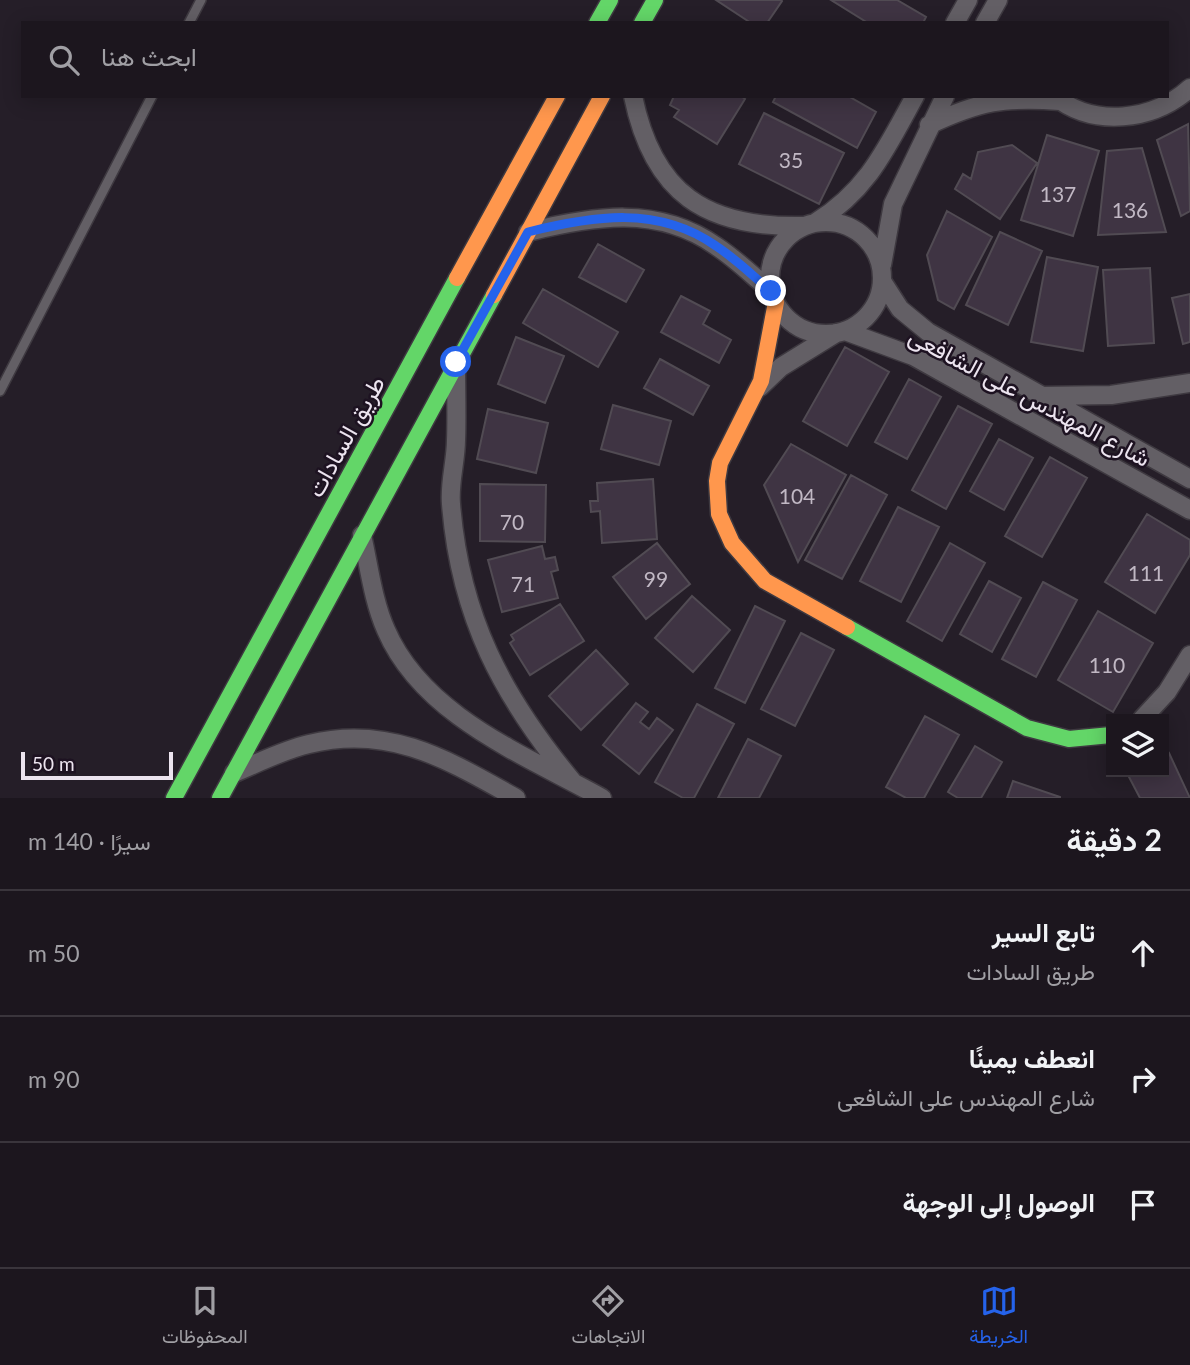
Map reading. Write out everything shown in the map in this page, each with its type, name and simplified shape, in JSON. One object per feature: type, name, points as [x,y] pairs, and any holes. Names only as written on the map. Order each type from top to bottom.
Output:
[{"type":"main road","points":[[598,21],[610,0]]},
{"type":"main road","points":[[643,21],[654,0]]},
{"type":"main road","name":"طريق السادات","points":[[220,798],[362,536],[439,352],[556,98]]},
{"type":"main road","name":"طريق السادات","points":[[174,798],[439,352],[528,232],[601,98]]},
{"type":"main road","points":[[774,297],[758,390],[720,465],[716,498],[724,530],[740,559],[765,581],[1027,728],[1057,739],[1089,741],[1106,736]]},
{"type":"street","points":[[956,21],[968,0]]},
{"type":"street","points":[[987,21],[998,0]]},
{"type":"street","points":[[1036,98],[1057,99],[1092,114],[1126,117],[1160,109],[1190,88]]},
{"type":"street","points":[[634,98],[649,152],[671,183],[700,207],[735,222],[773,227],[832,223],[849,228],[864,238],[875,252],[882,275]]},
{"type":"street","points":[[774,297],[772,264],[779,248],[791,234],[848,200],[874,170],[914,98]]},
{"type":"street","points":[[758,390],[781,367],[864,320],[873,308],[882,275],[887,225],[901,184],[944,98]]},
{"type":"street","points":[[929,125],[970,106],[1010,98]]},
{"type":"street","points":[[874,170],[890,183],[901,184]]},
{"type":"street","points":[[528,232],[609,216],[646,218],[682,228],[716,245],[774,297],[791,322],[808,331],[840,332]]},
{"type":"street","name":"شارع المهندس على الشافعى","points":[[882,275],[900,309],[928,332],[1190,480]]},
{"type":"street","name":"شارع المهندس على الشافعى","points":[[840,332],[913,356],[1185,507]]},
{"type":"street","points":[[439,352],[456,442],[451,501],[459,563],[475,623],[507,691],[533,734],[573,782]]},
{"type":"street","points":[[1038,396],[1111,395],[1190,383]]},
{"type":"street","points":[[1185,507],[1190,527]]},
{"type":"street","points":[[362,536],[385,629],[408,667],[437,700],[473,726],[602,798]]},
{"type":"street","points":[[1147,714],[1167,692],[1190,655]]},
{"type":"street","points":[[233,773],[308,744],[345,738],[383,739],[431,753],[516,798]]},
{"type":"lane","points":[[190,21],[201,0]]},
{"type":"lane","points":[[0,391],[151,98]]},
{"type":"building","points":[[716,0],[782,1],[768,21],[748,21]]},
{"type":"building","points":[[831,0],[897,0],[926,17],[924,21],[865,21]]},
{"type":"building","points":[[673,98],[745,99],[717,144],[674,117],[679,110],[670,105]]},
{"type":"building","points":[[775,98],[852,98],[876,112],[857,148],[773,102]]},
{"type":"building","points":[[764,113],[844,153],[819,204],[739,164]]},
{"type":"building","points":[[1188,124],[1190,211],[1181,216],[1157,140]]},
{"type":"building","points":[[1047,135],[1099,151],[1073,236],[1021,220]]},
{"type":"building","points":[[1012,145],[1037,163],[1000,219],[955,189],[963,174],[971,179],[978,152]]},
{"type":"building","points":[[1142,148],[1166,232],[1098,235],[1107,151]]},
{"type":"building","points":[[947,211],[992,237],[954,309],[938,300],[927,255]]},
{"type":"building","points":[[1000,232],[1042,251],[1008,325],[966,305]]},
{"type":"building","points":[[598,244],[644,270],[626,302],[579,277]]},
{"type":"building","points":[[1047,257],[1098,267],[1083,351],[1031,342]]},
{"type":"building","points":[[1150,268],[1154,343],[1108,346],[1103,270]]},
{"type":"building","points":[[543,289],[618,332],[598,367],[523,323]]},
{"type":"building","points":[[1190,294],[1190,342],[1183,344],[1172,298]]},
{"type":"building","points":[[681,296],[710,311],[703,324],[731,340],[719,363],[661,332]]},
{"type":"building","points":[[516,337],[564,356],[545,403],[498,384]]},
{"type":"building","points":[[845,347],[889,372],[847,446],[803,421]]},
{"type":"building","points":[[660,359],[709,386],[693,415],[644,388]]},
{"type":"building","points":[[909,379],[941,397],[907,459],[875,442]]},
{"type":"building","points":[[613,405],[671,421],[659,465],[601,449]]},
{"type":"building","points":[[958,406],[992,424],[946,509],[912,490]]},
{"type":"building","points":[[488,409],[548,423],[536,473],[477,459]]},
{"type":"building","points":[[999,439],[1033,458],[1004,510],[970,491]]},
{"type":"building","points":[[791,444],[846,475],[798,562],[764,485]]},
{"type":"building","points":[[1050,457],[1087,478],[1042,557],[1005,536]]},
{"type":"building","points":[[851,475],[887,495],[842,579],[805,560]]},
{"type":"building","points":[[653,479],[657,539],[602,543],[600,511],[591,512],[590,501],[598,501],[597,483]]},
{"type":"building","points":[[480,484],[546,485],[545,542],[480,541]]},
{"type":"building","points":[[898,507],[939,527],[901,602],[860,581]]},
{"type":"building","points":[[1147,514],[1190,540],[1190,555],[1155,613],[1105,582]]},
{"type":"building","points":[[657,543],[690,584],[646,619],[613,577]]},
{"type":"building","points":[[950,543],[985,563],[942,641],[907,621]]},
{"type":"building","points":[[542,546],[545,559],[555,557],[558,570],[551,572],[558,598],[502,612],[488,560]]},
{"type":"building","points":[[989,581],[1021,598],[992,652],[960,634]]},
{"type":"building","points":[[1043,582],[1077,600],[1036,677],[1002,659]]},
{"type":"building","points":[[692,596],[730,630],[693,672],[655,638]]},
{"type":"building","points":[[560,604],[584,641],[530,675],[510,643],[514,640],[511,635]]},
{"type":"building","points":[[755,606],[785,621],[745,703],[715,688]]},
{"type":"building","points":[[1098,611],[1153,643],[1113,712],[1058,680]]},
{"type":"building","points":[[801,633],[834,650],[795,726],[761,709]]},
{"type":"building","points":[[596,650],[628,684],[581,730],[549,696]]},
{"type":"building","points":[[636,703],[648,712],[640,722],[649,729],[657,718],[673,730],[639,774],[603,745]]},
{"type":"building","points":[[697,704],[734,724],[694,798],[683,798],[655,782]]},
{"type":"building","points":[[925,716],[959,735],[924,798],[906,798],[886,787]]},
{"type":"building","points":[[748,739],[781,756],[759,798],[718,798]]},
{"type":"building","points":[[975,746],[1002,762],[981,798],[958,798],[948,792]]},
{"type":"building","points":[[1169,753],[1190,798],[1140,798],[1129,777],[1169,777]]},
{"type":"building","points":[[1013,781],[1060,797],[1060,798],[1007,798]]},
{"type":"traffic: fast","points":[[598,21],[610,0]]},
{"type":"traffic: fast","points":[[643,21],[655,0]]},
{"type":"traffic: fast","points":[[174,798],[457,278]]},
{"type":"traffic: fast","points":[[220,798],[494,295]]},
{"type":"traffic: fast","points":[[847,627],[1027,728],[1069,739],[1106,735]]},
{"type":"traffic: slow","points":[[457,278],[556,98]]},
{"type":"traffic: slow","points":[[494,295],[601,98]]},
{"type":"traffic: slow","points":[[776,302],[761,381],[720,463],[717,481],[719,514],[732,543],[765,581],[847,627]]},
{"type":"route","points":[[456,362],[528,232],[572,221],[609,216],[646,218],[682,228],[716,245],[771,291]]}]
